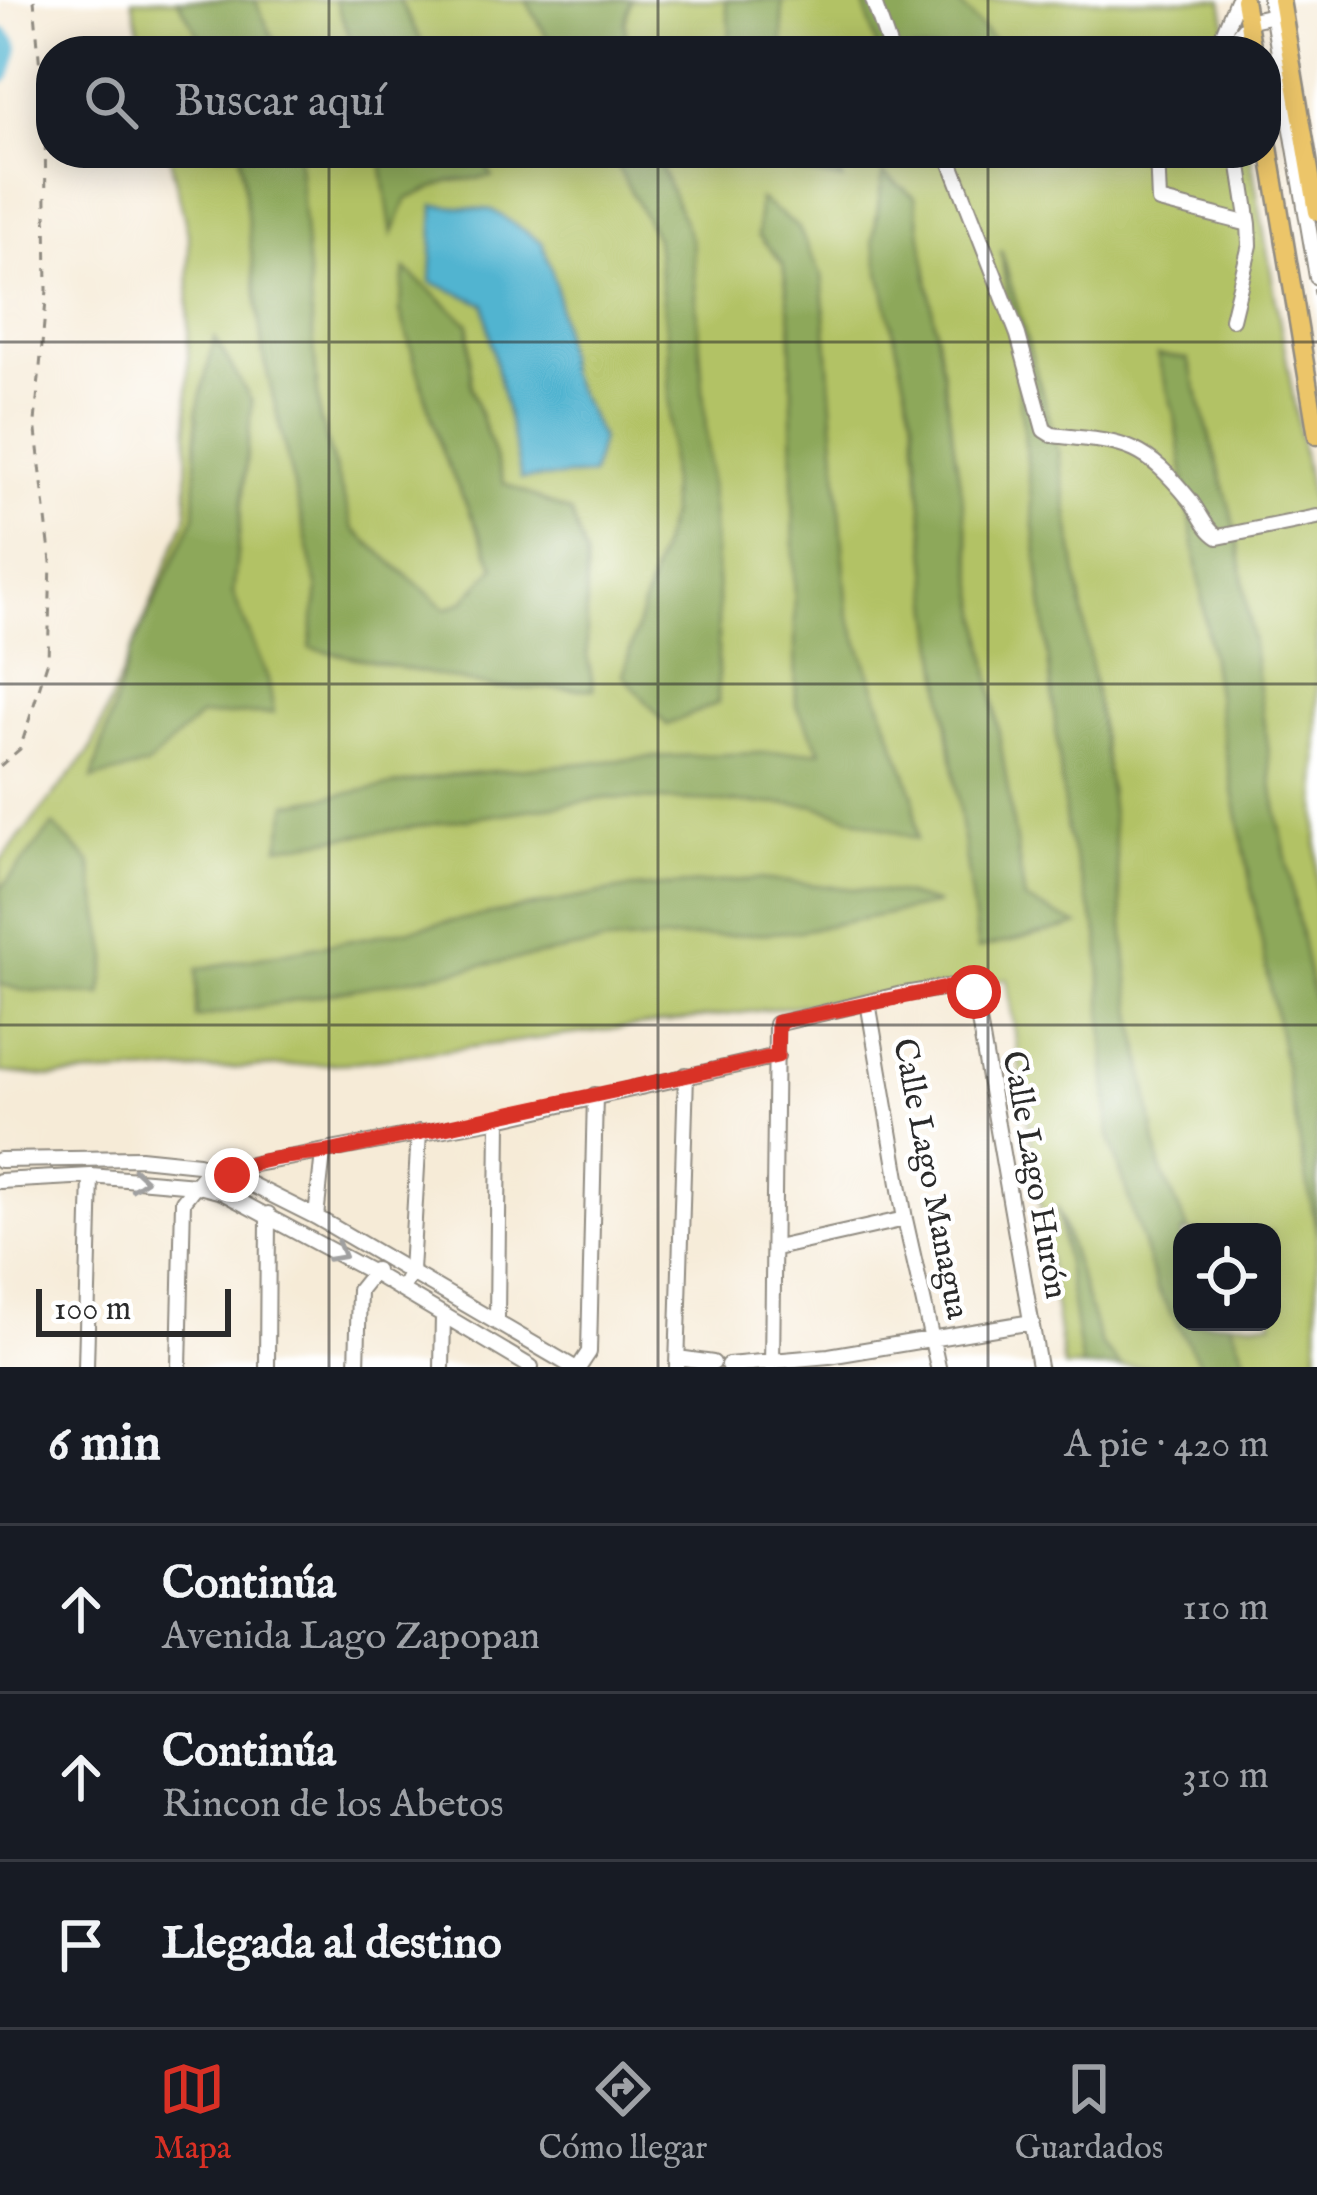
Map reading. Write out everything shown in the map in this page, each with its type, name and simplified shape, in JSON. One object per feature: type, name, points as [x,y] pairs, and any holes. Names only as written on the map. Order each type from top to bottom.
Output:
[{"type":"main road","points":[[1243,0],[1252,36]]},
{"type":"main road","points":[[1277,7],[1314,177],[1317,212]]},
{"type":"main road","points":[[1272,168],[1317,436]]},
{"type":"street","points":[[873,0],[886,36]]},
{"type":"street","points":[[1227,36],[1243,0]]},
{"type":"street","points":[[1236,36],[1277,7],[1317,277]]},
{"type":"street","points":[[953,168],[1018,335],[1044,430],[1052,435],[1120,442],[1140,450],[1160,465],[1218,537],[1317,517]]},
{"type":"street","points":[[1158,168],[1160,201],[1249,224]]},
{"type":"street","points":[[1232,319],[1250,245],[1240,168]]},
{"type":"street","points":[[1275,168],[1317,421]]},
{"type":"street","name":"Calle Lago Hurón","points":[[868,1002],[966,984],[974,992],[1040,1367]]},
{"type":"street","points":[[772,1364],[776,1024],[868,1002]]},
{"type":"street","name":"Calle Lago Managua","points":[[868,1002],[905,1219],[938,1367]]},
{"type":"street","points":[[222,1192],[239,1167],[251,1163],[323,1154],[499,1119],[777,1056]]},
{"type":"street","points":[[686,1075],[678,1363],[830,1362],[1032,1322]]},
{"type":"street","points":[[0,1160],[174,1161],[232,1175],[497,1320],[544,1360],[576,1367],[589,1352],[595,1095]]},
{"type":"street","points":[[497,1320],[499,1119]]},
{"type":"street","points":[[402,1290],[411,1271],[419,1132]]},
{"type":"street","points":[[316,1217],[323,1154]]},
{"type":"street","points":[[179,1367],[183,1201],[209,1167]]},
{"type":"street","points":[[86,1367],[91,1176]]},
{"type":"street","points":[[0,1180],[91,1176],[195,1185],[222,1192],[373,1273],[531,1367]]},
{"type":"street","points":[[267,1367],[268,1214]]},
{"type":"street","points":[[776,1248],[905,1219]]},
{"type":"street","points":[[357,1367],[359,1290],[389,1258]]},
{"type":"street","points":[[442,1367],[443,1316]]},
{"type":"path","points":[[34,0],[37,36]]},
{"type":"path","points":[[0,766],[20,749],[48,660],[50,562],[35,422],[47,290],[46,168]]},
{"type":"green space","points":[[132,0],[1222,0],[1228,36],[140,36]]},
{"type":"green space","points":[[178,0],[255,0],[272,36],[199,36]]},
{"type":"green space","points":[[335,0],[399,0],[419,36],[349,36]]},
{"type":"green space","points":[[526,0],[631,0],[626,36],[546,36]]},
{"type":"green space","points":[[725,0],[782,0],[783,36],[729,36]]},
{"type":"green space","points":[[863,0],[955,0],[990,36],[874,36]]},
{"type":"green space","points":[[173,168],[1253,168],[1317,532],[1317,1367],[1064,1367],[1007,979],[347,1063],[51,1077],[0,1072],[0,861],[90,751],[187,516],[189,238]]},
{"type":"green space","points":[[242,168],[299,168],[320,419],[353,529],[446,609],[463,602],[495,567],[442,452],[400,311],[405,269],[469,324],[471,388],[504,483],[571,513],[586,557],[587,655],[594,689],[496,688],[310,648],[318,590],[263,354]]},
{"type":"green space","points":[[382,168],[488,168],[492,177],[449,181],[407,199],[392,235]]},
{"type":"green space","points":[[618,168],[661,168],[692,241],[718,592],[718,703],[667,725],[623,675],[670,515],[669,354],[656,238]]},
{"type":"green space","points":[[838,168],[842,180],[786,169]]},
{"type":"green space","points":[[883,173],[915,197],[1025,900],[1078,925],[978,949],[932,609],[914,422],[873,241]]},
{"type":"green space","points":[[759,199],[798,227],[822,276],[848,613],[914,796],[917,839],[813,805],[608,798],[279,847],[288,804],[449,775],[655,757],[821,751],[796,705],[791,321],[783,264],[758,235]]},
{"type":"green space","points":[[1001,250],[1058,449],[1108,779],[1130,991],[1160,1167],[1185,1223],[1173,1223],[1173,1317],[1157,1289],[1109,1135],[1099,937],[1067,833]]},
{"type":"green space","points":[[215,338],[252,402],[233,594],[268,679],[274,713],[200,716],[146,766],[92,779],[130,654],[195,516],[197,411]]},
{"type":"green space","points":[[1157,355],[1188,359],[1237,533],[1274,796],[1317,1016],[1317,1234],[1221,727],[1175,416]]},
{"type":"green space","points":[[53,825],[90,862],[108,957],[101,995],[21,990],[0,984],[0,890]]},
{"type":"green space","points":[[759,879],[902,894],[938,904],[800,931],[606,943],[196,1018],[197,969],[624,889]]},
{"type":"green space","points":[[1057,1206],[1101,1345],[1122,1367],[1082,1367]]},
{"type":"green space","points":[[1181,1331],[1234,1331],[1249,1367],[1202,1367]]},
{"type":"water","points":[[434,205],[492,210],[542,242],[556,284],[567,371],[601,438],[592,475],[521,479],[485,304],[431,282]]},
{"type":"waterway","points":[[0,39],[7,48],[0,72]]},
{"type":"route","points":[[232,1175],[251,1163],[323,1154],[499,1119],[777,1056],[778,1022],[966,984],[974,992]]}]
